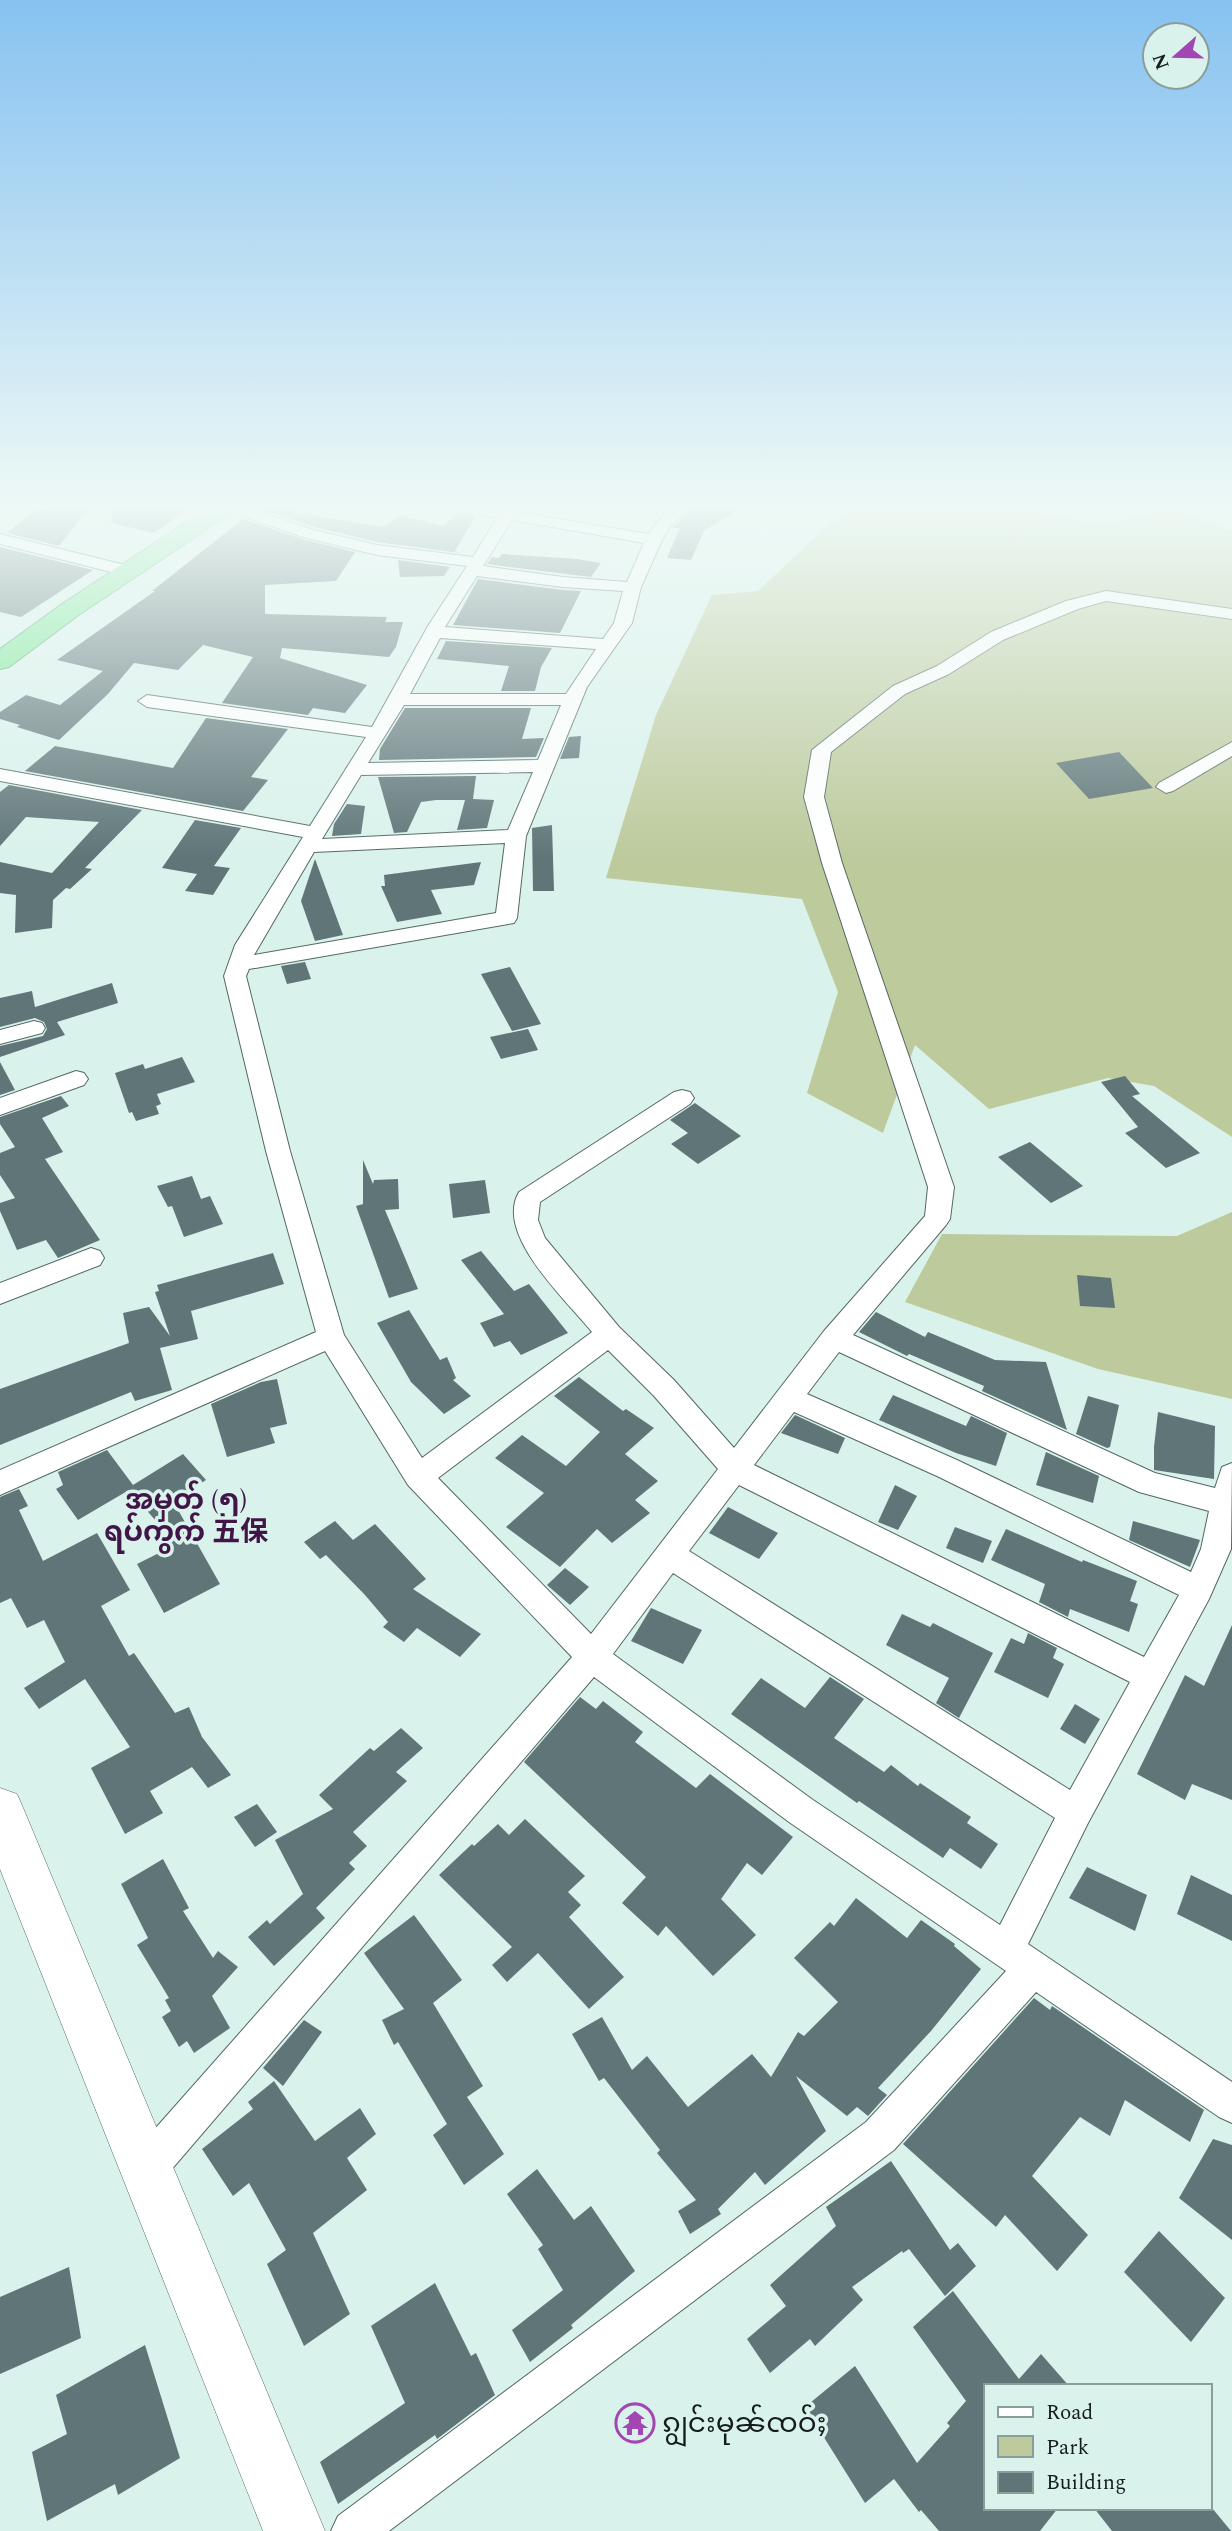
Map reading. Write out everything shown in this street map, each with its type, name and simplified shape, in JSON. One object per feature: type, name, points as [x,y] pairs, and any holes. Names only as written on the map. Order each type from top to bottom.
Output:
[{"type":"highway","points":[[0,661],[55,622]]},
{"type":"street","points":[[440,622],[378,733],[246,945],[235,976],[278,1151],[331,1337],[418,1477],[592,1657],[801,1811],[1232,2104]]},
{"type":"street","points":[[239,964],[506,918],[516,836],[578,687],[624,622]]},
{"type":"street","points":[[145,2169],[592,1657],[834,1338],[937,1219],[941,1187],[832,863],[814,797],[822,750],[899,690],[943,670],[997,636],[1032,622]]},
{"type":"street","points":[[434,632],[571,640],[608,645]]},
{"type":"street","points":[[398,699],[572,700]]},
{"type":"street","points":[[147,701],[378,733]]},
{"type":"street","points":[[1166,787],[1232,748]]},
{"type":"street","points":[[356,769],[545,766]]},
{"type":"street","points":[[0,775],[312,839],[516,836]]},
{"type":"street","points":[[0,1037],[34,1028]]},
{"type":"street","points":[[0,1107],[75,1079]]},
{"type":"street","points":[[682,1098],[528,1198],[525,1220],[533,1242],[610,1334],[664,1388],[735,1469],[1150,1676]]},
{"type":"street","points":[[0,1294],[91,1258]]},
{"type":"street","points":[[418,1477],[610,1334]]},
{"type":"street","points":[[0,1483],[331,1337]]},
{"type":"street","points":[[353,2531],[880,2136],[1020,1959],[1076,1812],[1198,1590],[1216,1549],[1230,1494],[1149,1484],[834,1338]]},
{"type":"street","points":[[789,1398],[947,1468],[1198,1590]]},
{"type":"street","points":[[670,1555],[1076,1812]]},
{"type":"street","points":[[1,1818],[294,2531]]},
{"type":"green space","points":[[699,622],[1232,622],[1232,1137],[1154,1086],[1108,1078],[989,1109],[915,1045],[883,1133],[807,1093],[838,992],[802,899],[606,878],[656,715]]},
{"type":"green space","points":[[1232,1212],[1232,1399],[1098,1369],[905,1302],[942,1234],[1177,1236]]},
{"type":"building","points":[[111,622],[403,622],[396,647],[389,657],[282,648],[280,658],[367,685],[345,713],[313,708],[308,715],[222,703],[253,657],[203,645],[178,670],[134,663],[108,694],[59,740],[0,719],[0,712],[26,695],[60,705],[103,671],[57,660]]},
{"type":"building","points":[[455,622],[565,622],[560,633],[453,625]]},
{"type":"building","points":[[446,641],[552,648],[541,667],[535,691],[501,691],[509,666],[437,659]]},
{"type":"building","points":[[405,708],[531,708],[522,739],[544,738],[536,757],[379,760],[380,749]]},
{"type":"building","points":[[206,718],[288,729],[251,777],[268,780],[243,811],[25,771],[55,746],[173,768]]},
{"type":"building","points":[[581,736],[579,758],[560,759],[569,737]]},
{"type":"building","points":[[1119,752],[1153,788],[1089,799],[1056,763]]},
{"type":"building","points":[[476,776],[473,799],[494,800],[487,828],[457,830],[465,800],[436,800],[421,802],[407,832],[394,833],[378,777]]},
{"type":"building","points":[[9,785],[142,810],[85,868],[92,869],[53,900],[52,928],[15,933],[16,895],[0,893],[0,862],[52,873],[99,822],[26,817],[0,846],[0,792]]},
{"type":"building","points":[[347,804],[365,806],[361,834],[332,836],[334,824]]},
{"type":"building","points":[[195,820],[241,828],[214,866],[230,868],[213,895],[185,891],[197,874],[162,868]]},
{"type":"building","points":[[552,825],[554,891],[533,891],[532,828]]},
{"type":"building","points":[[315,859],[343,935],[315,941],[301,901]]},
{"type":"building","points":[[481,862],[474,885],[431,890],[442,914],[397,922],[381,886],[385,886],[384,875]]},
{"type":"building","points":[[305,962],[311,979],[287,984],[281,966]]},
{"type":"building","points":[[510,967],[541,1024],[512,1031],[481,974]]},
{"type":"building","points":[[112,983],[118,1003],[57,1022],[65,1035],[0,1057],[0,1046],[43,1036],[47,1029],[44,1022],[35,1018],[0,1027],[0,998],[32,991],[35,1007]]},
{"type":"building","points":[[528,1029],[538,1050],[501,1059],[490,1037]]},
{"type":"building","points":[[182,1057],[195,1082],[157,1094],[161,1104],[156,1106],[159,1114],[136,1121],[132,1112],[129,1113],[115,1073],[143,1064],[145,1069]]},
{"type":"building","points":[[0,1062],[15,1090],[0,1095]]},
{"type":"building","points":[[1125,1076],[1140,1094],[1132,1096],[1200,1153],[1166,1168],[1125,1133],[1138,1127],[1101,1082]]},
{"type":"building","points":[[61,1096],[69,1106],[42,1118],[63,1152],[45,1159],[100,1240],[58,1258],[46,1240],[17,1250],[0,1211],[0,1203],[15,1198],[0,1175],[0,1153],[15,1147],[0,1124],[0,1117]]},
{"type":"building","points":[[695,1103],[741,1136],[698,1164],[671,1144],[688,1133],[670,1120]]},
{"type":"building","points":[[1030,1142],[1083,1186],[1051,1203],[998,1157]]},
{"type":"building","points":[[363,1160],[373,1184],[374,1180],[398,1179],[399,1209],[385,1210],[418,1289],[389,1298],[356,1206],[363,1204]]},
{"type":"building","points":[[192,1176],[201,1199],[210,1196],[223,1224],[184,1237],[172,1206],[168,1207],[157,1186]]},
{"type":"building","points":[[485,1180],[490,1213],[453,1218],[449,1184]]},
{"type":"building","points":[[481,1251],[514,1291],[529,1284],[568,1333],[521,1355],[510,1341],[494,1347],[480,1323],[504,1314],[461,1260]]},
{"type":"building","points":[[273,1253],[284,1284],[191,1311],[198,1339],[160,1348],[172,1390],[135,1401],[131,1392],[0,1445],[0,1389],[129,1343],[123,1313],[149,1307],[170,1336],[155,1292],[159,1291],[157,1285]]},
{"type":"building","points":[[1077,1275],[1111,1278],[1115,1308],[1080,1306]]},
{"type":"building","points":[[409,1310],[440,1360],[447,1357],[456,1378],[453,1380],[471,1396],[444,1414],[411,1382],[377,1323]]},
{"type":"building","points":[[876,1312],[925,1337],[928,1332],[995,1360],[1046,1362],[1067,1430],[982,1391],[984,1386],[909,1354],[907,1356],[859,1332]]},
{"type":"building","points":[[579,1377],[623,1411],[626,1409],[654,1428],[625,1454],[658,1481],[635,1500],[650,1513],[612,1543],[597,1529],[560,1567],[506,1527],[544,1493],[495,1458],[522,1435],[566,1466],[600,1432],[554,1396]]},
{"type":"building","points":[[277,1379],[287,1424],[270,1428],[275,1443],[227,1457],[211,1404],[261,1382]]},
{"type":"building","points":[[893,1395],[966,1426],[971,1416],[1007,1433],[996,1466],[956,1453],[879,1420]]},
{"type":"building","points":[[1088,1396],[1119,1405],[1110,1447],[1076,1434]]},
{"type":"building","points":[[1158,1412],[1215,1426],[1214,1479],[1154,1470]]},
{"type":"building","points":[[795,1415],[845,1438],[838,1454],[781,1433]]},
{"type":"building","points":[[107,1450],[133,1485],[183,1454],[206,1480],[173,1501],[220,1584],[164,1613],[137,1564],[167,1549],[161,1540],[169,1536],[129,1490],[78,1520],[56,1489],[63,1485],[58,1472]]},
{"type":"building","points":[[1046,1452],[1099,1476],[1093,1503],[1036,1485]]},
{"type":"building","points":[[895,1485],[917,1496],[898,1530],[878,1522]]},
{"type":"building","points":[[19,1489],[28,1506],[19,1510],[43,1561],[97,1533],[130,1590],[101,1606],[129,1656],[134,1653],[175,1713],[189,1707],[202,1737],[231,1775],[208,1788],[192,1767],[150,1791],[163,1813],[125,1834],[91,1768],[130,1747],[85,1679],[39,1709],[24,1688],[65,1662],[44,1620],[27,1628],[11,1598],[0,1603],[0,1497]]},
{"type":"building","points":[[728,1507],[778,1533],[759,1559],[709,1533]]},
{"type":"building","points":[[335,1521],[353,1540],[375,1524],[426,1579],[413,1589],[481,1634],[460,1657],[417,1628],[404,1642],[383,1627],[388,1622],[365,1595],[326,1555],[320,1559],[304,1542]]},
{"type":"building","points":[[1133,1521],[1200,1540],[1190,1567],[1129,1540]]},
{"type":"building","points":[[955,1527],[992,1541],[983,1563],[946,1548]]},
{"type":"building","points":[[1006,1529],[1082,1562],[1083,1560],[1137,1581],[1130,1601],[1138,1604],[1129,1632],[1070,1609],[1068,1617],[1039,1602],[1045,1584],[991,1560]]},
{"type":"building","points":[[565,1568],[589,1587],[570,1605],[547,1585]]},
{"type":"building","points":[[651,1608],[702,1630],[683,1664],[631,1641]]},
{"type":"building","points":[[902,1614],[930,1627],[933,1623],[993,1653],[959,1718],[936,1703],[949,1678],[886,1645]]},
{"type":"building","points":[[1232,1625],[1232,1800],[1192,1784],[1185,1800],[1137,1774],[1185,1675],[1204,1686]]},
{"type":"building","points":[[1028,1633],[1057,1648],[1053,1658],[1064,1664],[1048,1698],[994,1672],[1011,1638],[1024,1644]]},
{"type":"building","points":[[830,1677],[864,1699],[834,1738],[884,1772],[891,1765],[918,1786],[920,1783],[971,1817],[967,1823],[998,1844],[981,1869],[950,1848],[943,1858],[859,1801],[857,1803],[731,1714],[761,1678],[805,1708]]},
{"type":"building","points":[[580,1697],[596,1709],[603,1701],[643,1732],[635,1742],[696,1788],[710,1774],[793,1837],[762,1875],[747,1863],[721,1899],[756,1935],[713,1976],[666,1926],[658,1936],[622,1903],[646,1877],[524,1762]]},
{"type":"building","points":[[1075,1704],[1100,1719],[1085,1744],[1060,1729]]},
{"type":"building","points":[[401,1728],[423,1748],[396,1772],[407,1781],[353,1832],[367,1846],[349,1863],[355,1869],[316,1908],[325,1918],[274,1966],[248,1937],[267,1920],[270,1924],[303,1894],[275,1840],[333,1809],[319,1795],[370,1748],[374,1751]]},
{"type":"building","points":[[257,1804],[277,1832],[255,1847],[234,1817]]},
{"type":"building","points":[[525,1819],[585,1876],[568,1892],[581,1905],[569,1917],[624,1977],[589,2009],[538,1953],[507,1982],[492,1965],[512,1947],[439,1875],[498,1824],[509,1835]]},
{"type":"building","points":[[163,1859],[189,1908],[183,1911],[213,1958],[218,1951],[238,1967],[212,1996],[230,2028],[194,2053],[187,2041],[179,2047],[162,2017],[171,2011],[165,2000],[169,1998],[137,1945],[148,1938],[121,1884]]},
{"type":"building","points":[[1087,1867],[1147,1895],[1135,1931],[1069,1898]]},
{"type":"building","points":[[1191,1875],[1232,1895],[1232,1941],[1177,1914]]},
{"type":"building","points":[[856,1898],[907,1938],[921,1920],[955,1944],[954,1946],[981,1969],[931,2031],[878,2088],[887,2095],[868,2116],[857,2107],[847,2116],[796,2076],[826,2131],[765,2185],[755,2172],[718,2209],[721,2214],[690,2234],[678,2211],[696,2200],[657,2153],[660,2150],[604,2078],[599,2081],[572,2034],[602,2017],[632,2070],[647,2056],[688,2107],[752,2054],[771,2077],[798,2032],[804,2036],[838,2002],[794,1958],[830,1922],[834,1926]]},
{"type":"building","points":[[414,1915],[462,1980],[433,2003],[483,2086],[467,2097],[504,2154],[464,2185],[433,2135],[447,2124],[398,2042],[394,2045],[382,2020],[404,2009],[364,1953]]},
{"type":"building","points":[[1034,1998],[1050,2010],[1052,2006],[1204,2110],[1190,2142],[1125,2100],[1110,2136],[1080,2117],[1032,2176],[1088,2235],[1057,2271],[1005,2215],[996,2227],[903,2144]]},
{"type":"building","points":[[304,2020],[322,2032],[283,2086],[263,2068]]},
{"type":"building","points":[[274,2081],[315,2141],[360,2108],[376,2134],[347,2158],[367,2190],[313,2233],[350,2314],[304,2346],[267,2264],[286,2250],[249,2183],[233,2196],[202,2149],[253,2109],[248,2102]]},
{"type":"building","points":[[1213,2139],[1232,2145],[1232,2240],[1179,2198]]},
{"type":"building","points":[[891,2161],[950,2250],[958,2243],[976,2266],[945,2296],[909,2249],[903,2253],[902,2251],[852,2287],[863,2300],[815,2346],[810,2339],[770,2373],[747,2339],[786,2306],[770,2285],[836,2226],[826,2207]]},
{"type":"building","points":[[537,2169],[574,2220],[591,2206],[635,2271],[571,2325],[573,2328],[530,2362],[512,2330],[563,2290],[538,2249],[543,2245],[507,2194]]},
{"type":"building","points":[[1159,2231],[1225,2298],[1191,2342],[1124,2272]]},
{"type":"building","points":[[69,2267],[81,2338],[0,2374],[0,2297]]},
{"type":"building","points":[[435,2283],[471,2356],[476,2353],[495,2395],[437,2439],[435,2435],[338,2504],[320,2462],[405,2403],[371,2326]]},
{"type":"building","points":[[953,2291],[1019,2379],[1041,2354],[1067,2384],[984,2384],[984,2510],[1056,2510],[1040,2531],[939,2531],[921,2510],[919,2512],[894,2479],[865,2503],[805,2407],[855,2366],[917,2463],[950,2426],[947,2423],[966,2401],[913,2327]]},
{"type":"building","points":[[145,2345],[180,2458],[118,2495],[115,2484],[47,2521],[32,2452],[67,2434],[56,2395]]},
{"type":"building","points":[[1212,2508],[1231,2531],[1112,2531],[1096,2510]]},
{"type":"place","name":"ၵျွင်းမုၼ်ၸဝ်ႈ","points":[[635,2423]]},
{"type":"district","name":"အမှတ် (၅) ရပ်ကွက် 五保","points":[[186,1516]]}]
